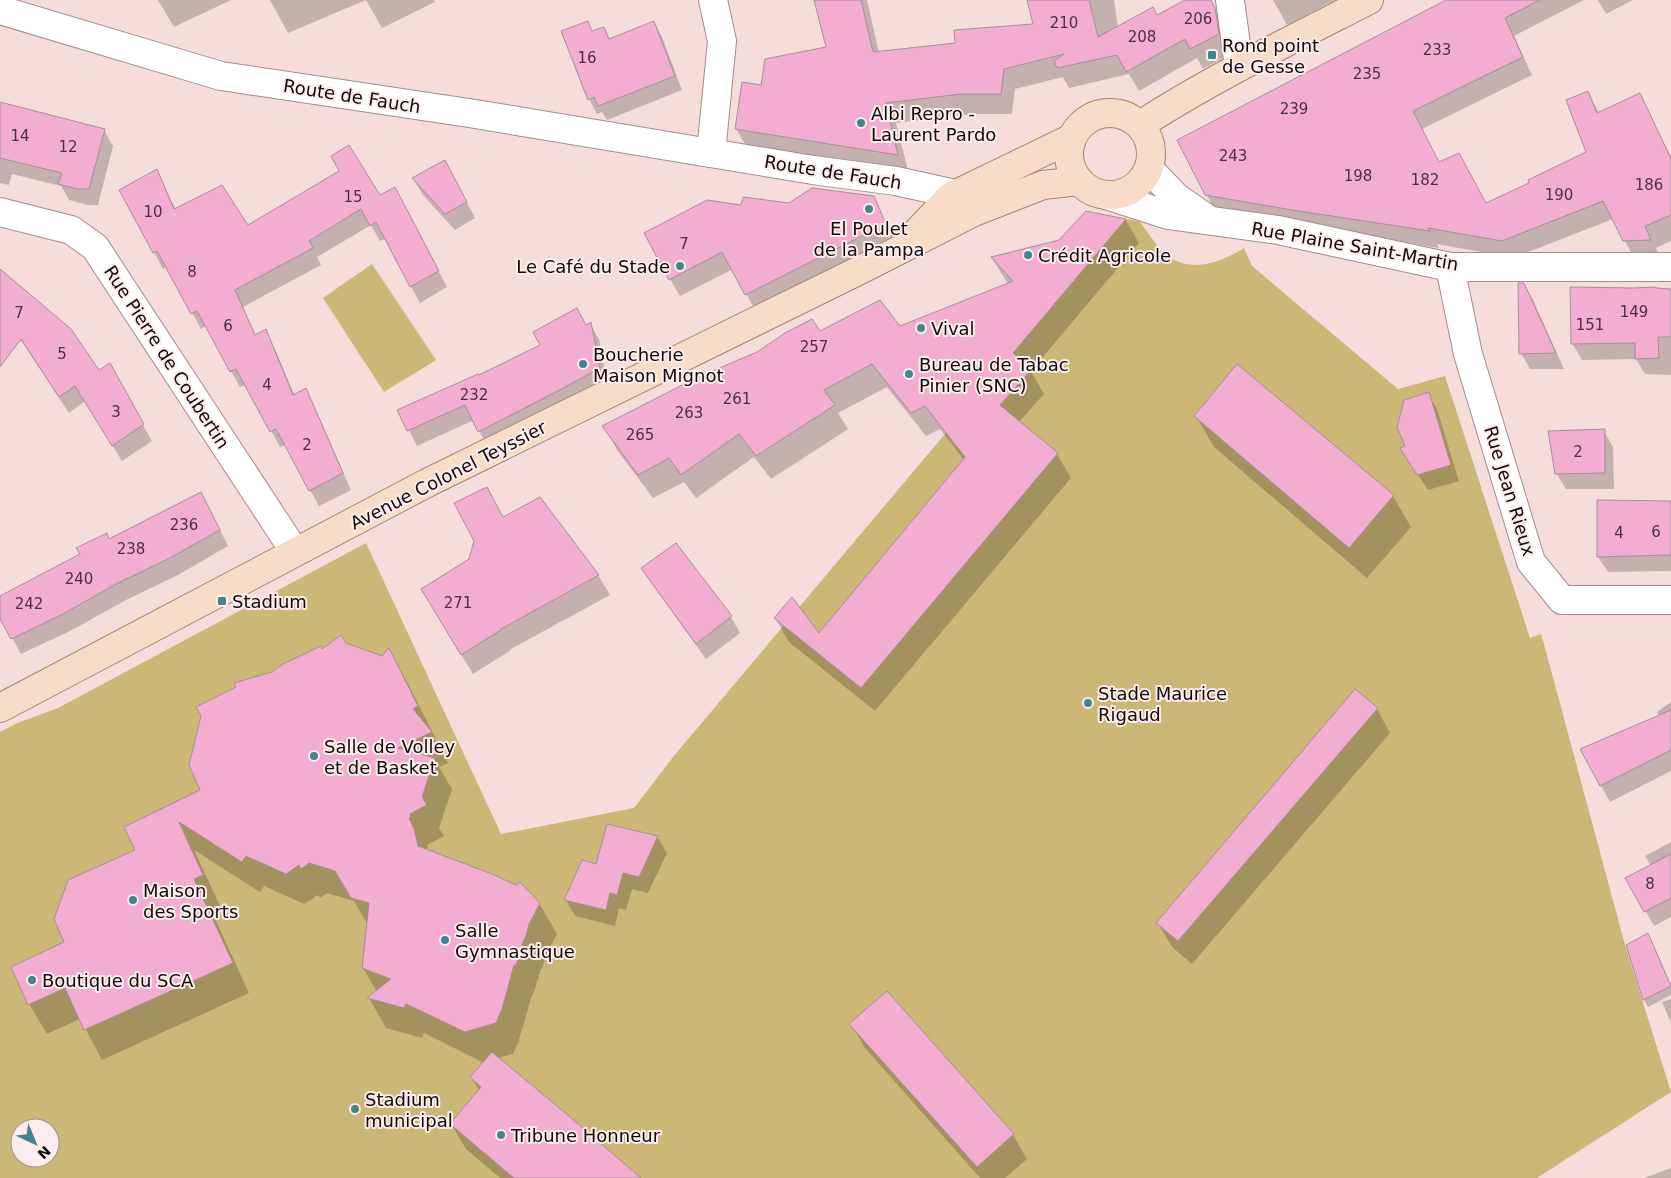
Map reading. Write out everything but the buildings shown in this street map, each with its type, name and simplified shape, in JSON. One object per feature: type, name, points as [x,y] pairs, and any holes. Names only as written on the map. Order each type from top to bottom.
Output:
[{"type":"main road","points":[[1140,126],[1172,105],[1239,67],[1369,0]]},
{"type":"main road","points":[[1116,113],[1129,117],[1140,126],[1147,135],[1151,146],[1152,158],[1149,169],[1142,180],[1132,189],[1120,194],[1106,195],[1087,188],[1079,181],[1073,172],[1069,150],[1072,138],[1079,127],[1090,118],[1116,113]]},
{"type":"main road","name":"Avenue Colonel Teyssier","points":[[900,250],[950,197],[1072,138]]},
{"type":"main road","name":"Avenue Colonel Teyssier","points":[[3,700],[360,520],[436,479],[974,212],[1042,185],[1079,181]]},
{"type":"street","points":[[711,153],[722,41],[713,0]]},
{"type":"street","points":[[1230,0],[1239,67]]},
{"type":"street","name":"Route de Fauch","points":[[0,10],[221,76],[469,113],[813,170],[896,181],[955,194]]},
{"type":"street","name":"Rue Plaine Saint-Martin","points":[[1149,169],[1176,198],[1212,221],[1278,230],[1450,267],[1671,267]]},
{"type":"street","points":[[1106,195],[1168,215],[1212,221]]},
{"type":"street","name":"Rue Pierre de Coubertin","points":[[0,212],[71,230],[95,247],[295,552]]},
{"type":"street","name":"Rue Jean Rieux","points":[[1450,267],[1468,354],[1531,562],[1562,600],[1671,600]]},
{"type":"shaded area","points":[[1126,219],[1139,221],[1165,255],[1178,262],[1198,265],[1207,264],[1226,258],[1244,248],[1252,266],[1398,389],[1445,376],[1530,638],[1541,634],[1625,945],[1671,1092],[1537,1178],[0,1178],[0,732],[15,724],[58,708],[366,543],[501,834],[634,808],[673,757]]},
{"type":"shaded area","points":[[372,264],[436,360],[384,392],[323,298]]},
{"type":"place","name":"Rond point de Gesse","points":[[1212,55]]},
{"type":"place","name":"Albi Repro - Laurent Pardo","points":[[861,123]]},
{"type":"place","name":"El Poulet de la Pampa","points":[[869,209]]},
{"type":"place","name":"Crédit Agricole","points":[[1028,255]]},
{"type":"place","name":"Le Café du Stade","points":[[680,266]]},
{"type":"place","name":"Vival","points":[[921,328]]},
{"type":"place","name":"Boucherie Maison Mignot","points":[[583,364]]},
{"type":"place","name":"Bureau de Tabac Pinier (SNC)","points":[[909,374]]},
{"type":"place","name":"Stadium","points":[[222,601]]},
{"type":"place","name":"Stade Maurice Rigaud","points":[[1088,703]]},
{"type":"place","name":"Salle de Volley et de Basket","points":[[314,756]]},
{"type":"place","name":"Maison des Sports","points":[[133,900]]},
{"type":"place","name":"Salle Gymnastique","points":[[445,940]]},
{"type":"place","name":"Boutique du SCA","points":[[32,980]]},
{"type":"place","name":"Stadium municipal","points":[[355,1109]]},
{"type":"place","name":"Tribune Honneur","points":[[501,1135]]}]
